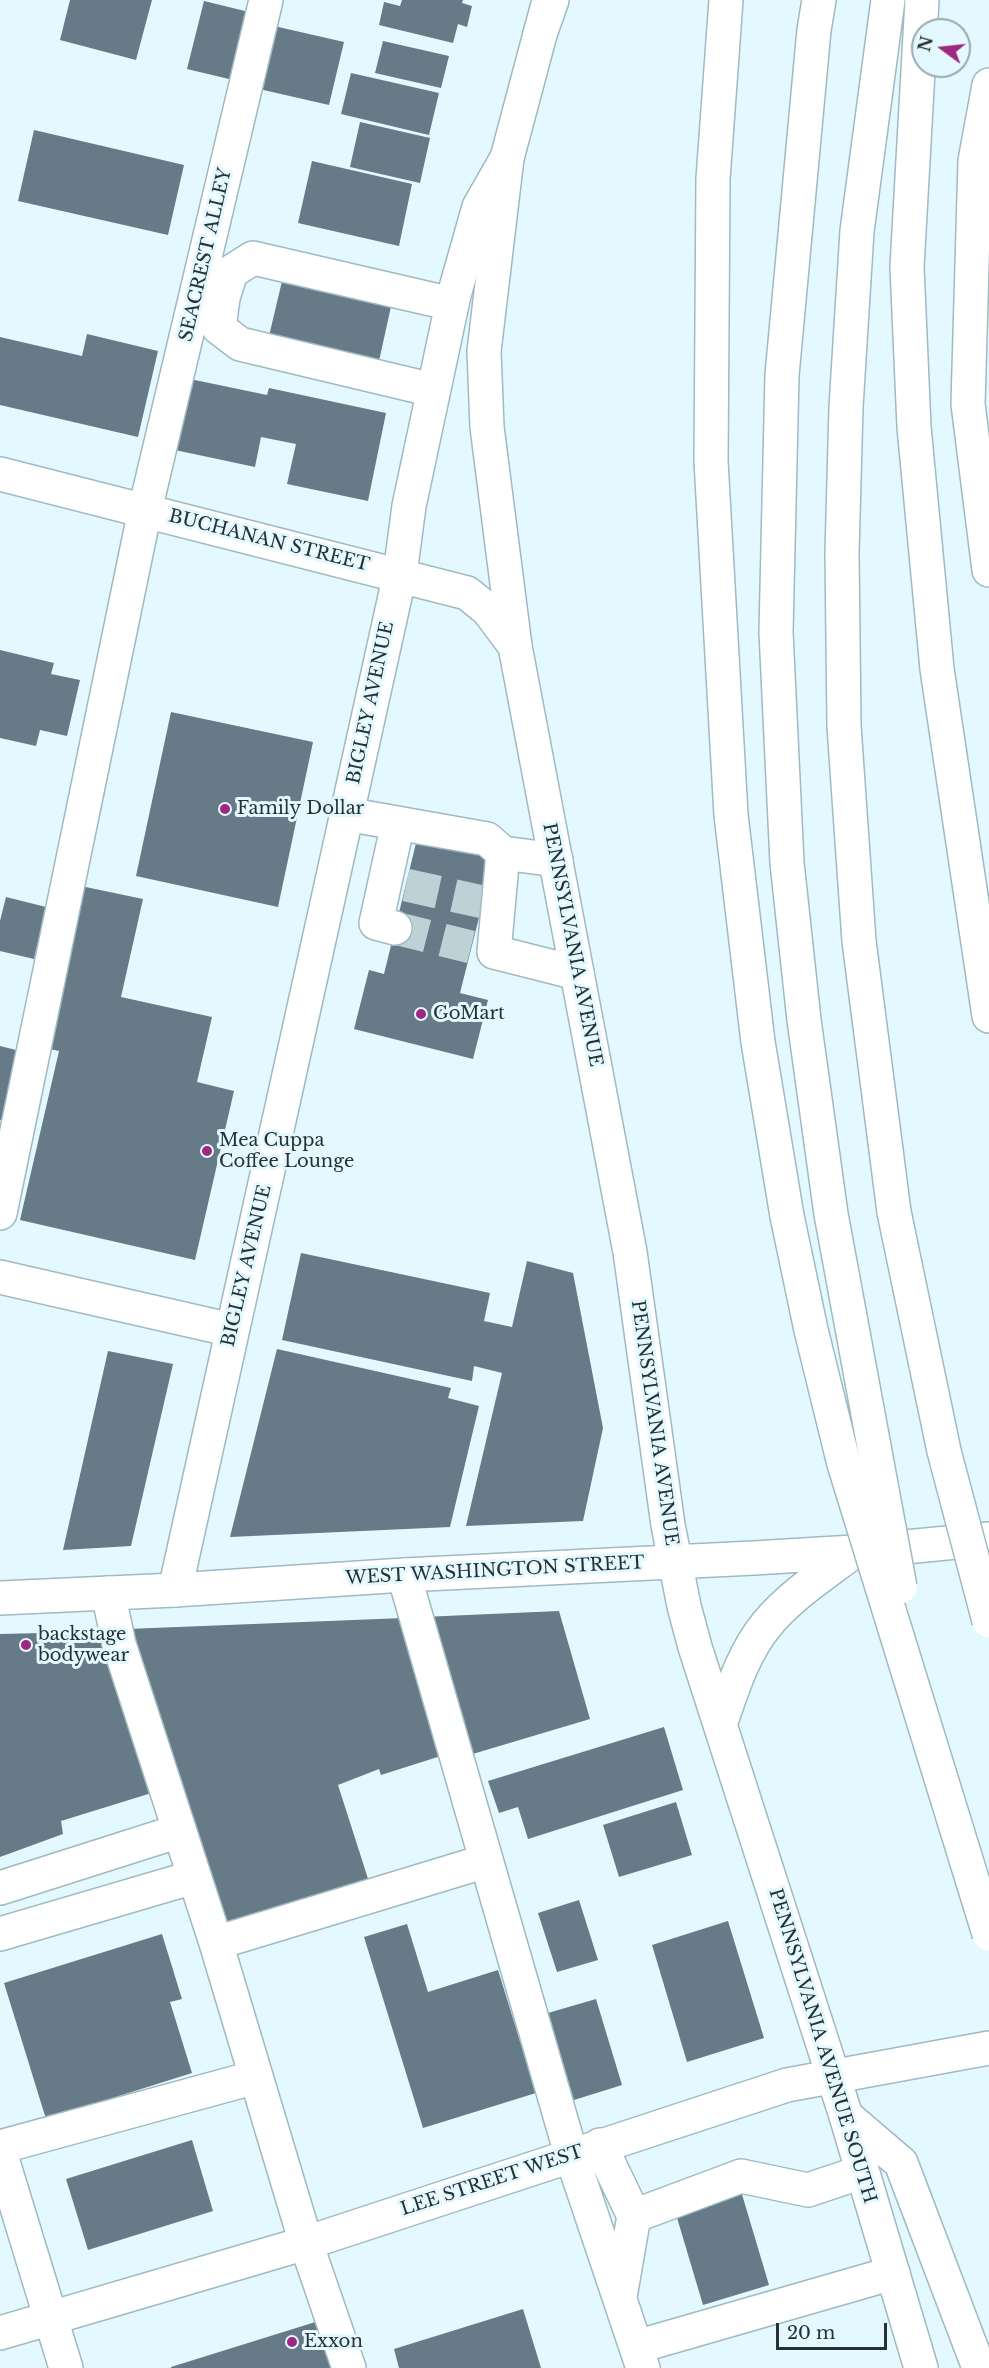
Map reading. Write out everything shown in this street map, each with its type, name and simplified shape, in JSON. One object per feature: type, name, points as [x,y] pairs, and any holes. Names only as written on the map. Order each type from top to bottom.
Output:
[{"type":"main road","name":"SEACREST ALLEY","points":[[2,1198],[146,510],[210,295],[266,0]]},
{"type":"main road","name":"BIGLEY AVENUE","points":[[175,1590],[400,574],[408,506],[452,304],[479,207],[507,158],[550,0]]},
{"type":"main road","points":[[726,0],[713,179],[711,461],[731,815],[758,1042],[787,1216],[811,1330],[844,1464],[989,1934]]},
{"type":"main road","points":[[819,0],[814,30],[782,375],[776,632],[787,863],[804,1020],[831,1214],[932,1751]]},
{"type":"main road","points":[[888,0],[857,231],[846,407],[842,553],[844,726],[859,941],[894,1212],[944,1451],[989,1621]]},
{"type":"main road","points":[[922,0],[907,267],[914,427],[937,669],[989,1016]]},
{"type":"main road","points":[[989,85],[983,146],[975,161],[968,404],[980,424],[989,570]]},
{"type":"main road","name":"PENNSYLVANIA AVENUE","points":[[507,158],[484,351],[487,427],[515,646],[630,1251],[674,1561],[695,1647],[720,1725]]},
{"type":"main road","points":[[433,390],[240,344],[219,328],[210,295],[231,272],[253,258],[452,304]]},
{"type":"main road","name":"BUCHANAN STREET","points":[[0,474],[467,592],[488,610],[515,646]]},
{"type":"main road","points":[[346,814],[487,839],[503,853],[556,860]]},
{"type":"main road","points":[[325,910],[386,925],[396,883],[398,823]]},
{"type":"main road","points":[[503,853],[490,903],[483,949],[577,973]]},
{"type":"main road","points":[[0,1277],[232,1330]]},
{"type":"main road","name":"WEST WASHINGTON STREET","points":[[0,1598],[853,1552],[987,1540]]},
{"type":"main road","points":[[720,1725],[742,1665],[768,1623],[803,1591],[853,1552]]},
{"type":"main road","points":[[404,1575],[486,1860],[586,2150],[620,2300],[639,2357],[893,2273]]},
{"type":"main road","points":[[108,1593],[119,1644],[216,1943],[306,2242],[349,2368]]},
{"type":"main road","name":"PENNSYLVANIA AVENUE SOUTH","points":[[720,1725],[846,2116],[893,2273],[918,2367]]},
{"type":"main road","points":[[0,1888],[179,1831]]},
{"type":"main road","points":[[216,1943],[486,1860]]},
{"type":"main road","points":[[0,1934],[194,1877]]},
{"type":"main road","name":"LEE STREET WEST","points":[[0,2333],[306,2242],[787,2085],[989,2048]]},
{"type":"main road","points":[[0,2147],[256,2077]]},
{"type":"main road","points":[[846,2116],[901,2163],[980,2368]]},
{"type":"main road","points":[[586,2150],[634,2216],[620,2300]]},
{"type":"main road","points":[[0,2152],[66,2368]]},
{"type":"main road","points":[[634,2216],[741,2176],[808,2190],[862,2172]]},
{"type":"building","points":[[70,0],[152,0],[136,60],[60,40]]},
{"type":"building","points":[[402,0],[463,0],[462,3],[472,6],[467,27],[458,24],[453,43],[379,25],[384,2],[400,6]]},
{"type":"building","points":[[204,1],[249,12],[233,80],[187,69]]},
{"type":"building","points":[[274,26],[344,42],[329,105],[259,89]]},
{"type":"building","points":[[383,41],[449,56],[441,88],[375,73]]},
{"type":"building","points":[[351,73],[439,93],[429,135],[341,114]]},
{"type":"building","points":[[360,122],[430,138],[420,183],[350,167]]},
{"type":"building","points":[[34,130],[184,165],[168,235],[18,201]]},
{"type":"building","points":[[312,161],[412,184],[399,246],[298,223]]},
{"type":"building","points":[[283,277],[392,302],[379,361],[269,336]]},
{"type":"building","points":[[87,334],[158,351],[138,437],[0,405],[0,337],[82,356]]},
{"type":"building","points":[[190,379],[267,395],[269,388],[386,413],[368,501],[287,484],[296,444],[261,437],[255,467],[175,450]]},
{"type":"building","points":[[0,650],[54,663],[51,674],[80,680],[67,736],[40,730],[36,746],[0,738]]},
{"type":"building","name":"Family Dollar","points":[[171,712],[313,742],[278,907],[136,876]]},
{"type":"building","points":[[417,839],[494,858],[460,993],[488,1000],[473,1059],[354,1029],[369,970],[384,974]]},
{"type":"building","points":[[76,885],[143,899],[121,997],[212,1017],[197,1082],[234,1091],[195,1260],[20,1220],[59,1051],[40,1047]]},
{"type":"building","points":[[6,897],[46,907],[34,959],[0,951],[0,921]]},
{"type":"building","points":[[0,1046],[20,1051],[4,1121],[0,1120]]},
{"type":"building","points":[[301,1253],[490,1293],[484,1321],[512,1327],[527,1261],[573,1273],[603,1428],[583,1521],[466,1526],[502,1373],[474,1366],[472,1381],[282,1340]]},
{"type":"building","points":[[277,1349],[451,1388],[448,1398],[479,1406],[450,1527],[230,1537]]},
{"type":"building","points":[[108,1351],[173,1364],[131,1546],[63,1550]]},
{"type":"building","points":[[559,1611],[590,1719],[466,1756],[422,1617]]},
{"type":"building","points":[[404,1618],[447,1754],[381,1775],[379,1769],[338,1785],[371,1888],[222,1930],[127,1629]]},
{"type":"building","points":[[42,1633],[110,1637],[158,1791],[61,1821],[63,1834],[0,1857],[0,1634]]},
{"type":"building","points":[[664,1727],[683,1790],[528,1839],[518,1807],[499,1813],[488,1781]]},
{"type":"building","points":[[676,1802],[692,1855],[619,1877],[603,1825]]},
{"type":"building","points":[[579,1900],[598,1960],[557,1972],[538,1913]]},
{"type":"building","points":[[728,1921],[764,2038],[687,2062],[652,1945]]},
{"type":"building","points":[[407,1924],[428,1992],[498,1970],[536,2093],[423,2128],[364,1937]]},
{"type":"building","points":[[162,1934],[182,1999],[170,2002],[192,2073],[46,2119],[4,1983]]},
{"type":"building","points":[[596,1999],[622,2085],[574,2100],[548,2013]]},
{"type":"building","points":[[192,2140],[213,2211],[88,2250],[66,2179]]},
{"type":"building","points":[[741,2191],[769,2285],[703,2305],[675,2211]]},
{"type":"building","points":[[523,2309],[541,2368],[399,2368],[394,2349]]},
{"type":"building","name":"Exxon","points":[[325,2319],[333,2368],[171,2368],[171,2367]]},
{"type":"tunnel","points":[[406,885],[483,902]]},
{"type":"tunnel","points":[[395,928],[471,947]]},
{"type":"place","name":"Family Dollar","points":[[225,809]]},
{"type":"place","name":"GoMart","points":[[421,1014]]},
{"type":"place","name":"Mea Cuppa Coffee Lounge","points":[[207,1151]]},
{"type":"place","name":"backstage bodywear","points":[[26,1645]]},
{"type":"place","name":"Exxon","points":[[292,2342]]}]
